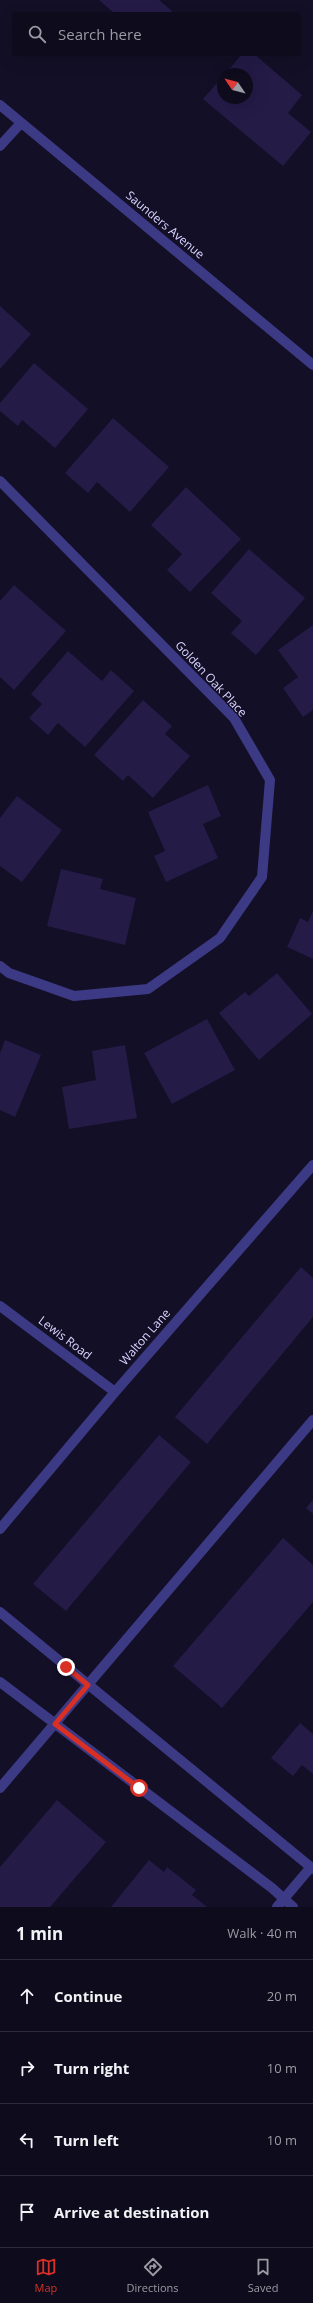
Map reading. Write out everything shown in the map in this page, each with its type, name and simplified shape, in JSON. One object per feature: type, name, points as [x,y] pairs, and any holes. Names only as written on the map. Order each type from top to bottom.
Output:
[{"type":"street","name":"Saunders Avenue","points":[[0,105],[313,365]]},
{"type":"street","points":[[0,146],[21,123]]},
{"type":"street","name":"Golden Oak Place","points":[[0,481],[234,718],[270,780],[262,877],[220,938],[148,989],[74,996],[10,973],[0,966]]},
{"type":"street","name":"Walton Lane","points":[[0,1529],[115,1392],[313,1165]]},
{"type":"street","name":"Lewis Road","points":[[0,1306],[115,1392]]},
{"type":"street","points":[[0,1788],[313,1420]]},
{"type":"street","points":[[0,1612],[312,1868],[276,1907]]},
{"type":"street","points":[[0,1682],[293,1907]]},
{"type":"building","points":[[99,0],[159,0],[172,11],[171,12],[113,12]]},
{"type":"building","points":[[240,56],[256,56],[302,95],[288,113],[311,132],[283,166],[203,99],[217,83],[217,104],[253,104],[253,68],[230,68]]},
{"type":"building","points":[[0,306],[31,334],[0,369]]},
{"type":"building","points":[[34,363],[88,409],[55,448],[22,420],[18,426],[0,411],[0,403]]},
{"type":"building","points":[[113,418],[169,467],[130,512],[97,482],[88,493],[65,473]]},
{"type":"building","points":[[186,487],[241,539],[190,592],[167,570],[182,554],[151,525]]},
{"type":"building","points":[[249,549],[305,598],[256,655],[231,633],[242,621],[211,593]]},
{"type":"building","points":[[14,585],[66,631],[14,690],[0,677],[0,601]]},
{"type":"building","points":[[313,625],[313,710],[303,717],[283,688],[298,677],[278,650]]},
{"type":"building","points":[[68,651],[102,681],[111,670],[134,691],[85,747],[58,723],[48,735],[29,718],[42,704],[31,694]]},
{"type":"building","points":[[143,700],[172,726],[165,734],[190,756],[153,798],[128,775],[123,781],[94,755]]},
{"type":"building","points":[[208,785],[221,816],[203,824],[218,858],[166,882],[154,856],[165,851],[148,812]]},
{"type":"building","points":[[17,796],[62,830],[22,882],[0,866],[0,818]]},
{"type":"building","points":[[61,869],[103,879],[100,889],[136,898],[125,945],[47,926]]},
{"type":"building","points":[[313,911],[313,959],[287,947],[300,918],[308,922]]},
{"type":"building","points":[[277,973],[312,1014],[259,1060],[219,1013],[245,992],[249,996]]},
{"type":"building","points":[[207,1019],[235,1070],[172,1104],[144,1053]]},
{"type":"building","points":[[5,1040],[41,1055],[15,1117],[0,1110],[0,1053]]},
{"type":"building","points":[[125,1045],[137,1118],[69,1129],[62,1087],[96,1080],[92,1051]]},
{"type":"building","points":[[301,1267],[313,1278],[313,1317],[207,1444],[175,1417]]},
{"type":"building","points":[[159,1435],[191,1462],[66,1611],[33,1584]]},
{"type":"building","points":[[313,1500],[313,1514],[306,1508]]},
{"type":"building","points":[[283,1538],[313,1565],[313,1602],[222,1708],[173,1666]]},
{"type":"building","points":[[300,1723],[313,1734],[313,1774],[302,1765],[293,1776],[271,1758]]},
{"type":"building","points":[[57,1800],[106,1842],[50,1907],[0,1907],[0,1867]]},
{"type":"building","points":[[149,1860],[164,1872],[167,1867],[196,1890],[192,1895],[207,1907],[111,1907]]},
{"type":"route","points":[[66,1667],[88,1685],[55,1724],[139,1788]]}]
